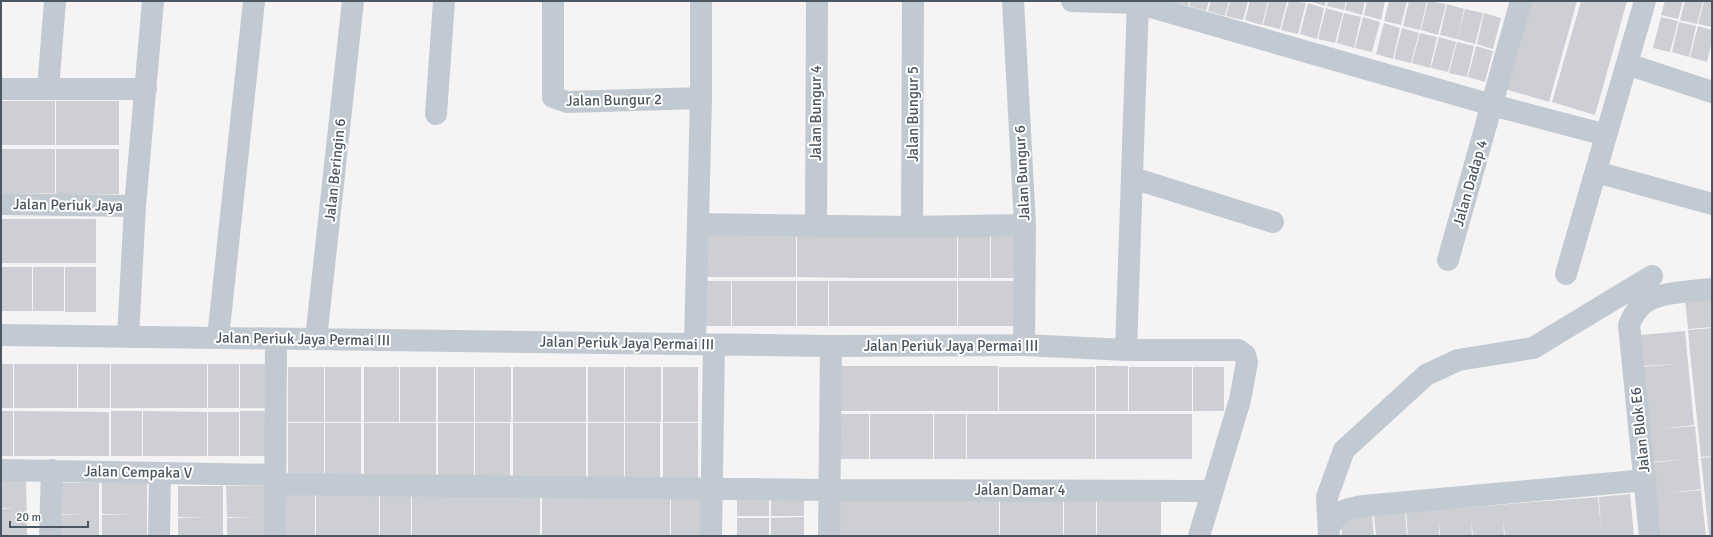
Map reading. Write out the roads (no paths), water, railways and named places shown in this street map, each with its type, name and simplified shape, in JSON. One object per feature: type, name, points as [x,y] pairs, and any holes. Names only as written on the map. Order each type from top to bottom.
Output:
[{"type":"street","points":[[48,89],[55,1]]},
{"type":"street","points":[[128,337],[135,206],[153,1]]},
{"type":"street","points":[[218,338],[254,1]]},
{"type":"street","name":"Jalan Beringin 6","points":[[316,339],[353,1]]},
{"type":"street","points":[[436,114],[444,1]]},
{"type":"street","name":"Jalan Bungur 2","points":[[553,1],[553,97],[567,102],[701,98]]},
{"type":"street","points":[[701,1],[701,98],[698,224],[712,488],[711,536]]},
{"type":"street","name":"Jalan Bungur 4","points":[[816,225],[817,1]]},
{"type":"street","name":"Jalan Bungur 5","points":[[912,227],[913,1]]},
{"type":"street","name":"Jalan Bungur 6","points":[[1013,1],[1025,225],[1024,346]]},
{"type":"street","points":[[1072,1],[1137,2],[1492,105],[1606,135]]},
{"type":"street","name":"Jalan Dadap 4","points":[[1448,260],[1522,1]]},
{"type":"street","points":[[1566,274],[1645,1]]},
{"type":"street","points":[[1126,350],[1133,178],[1137,2]]},
{"type":"street","points":[[1627,64],[1712,92]]},
{"type":"street","points":[[1,89],[146,89]]},
{"type":"street","points":[[1596,172],[1712,204]]},
{"type":"street","points":[[1133,178],[1273,222]]},
{"type":"street","name":"Jalan Periuk Jaya","points":[[1,204],[135,206]]},
{"type":"street","points":[[698,224],[912,227],[1025,225]]},
{"type":"street","points":[[1329,532],[1327,496],[1344,450],[1426,375],[1458,360],[1533,348],[1652,276]]},
{"type":"street","name":"Jalan Blok E6","points":[[1650,536],[1646,480],[1629,325],[1635,313],[1642,304],[1652,299],[1712,289]]},
{"type":"street","name":"Jalan Periuk Jaya Permai III","points":[[1,335],[831,346],[1024,346],[1126,350],[1238,350],[1244,355],[1247,362],[1240,400],[1212,491]]},
{"type":"street","points":[[275,536],[276,338]]},
{"type":"street","points":[[828,536],[831,346]]},
{"type":"street","name":"Jalan Cempaka V","points":[[1,470],[160,473],[275,479],[712,488]]},
{"type":"street","points":[[50,536],[52,470]]},
{"type":"street","points":[[159,536],[160,473]]},
{"type":"street","points":[[1329,532],[1334,516],[1341,510],[1363,506],[1646,480]]},
{"type":"street","name":"Jalan Damar 4","points":[[712,488],[829,490],[1212,491]]},
{"type":"street","points":[[1199,536],[1212,491]]}]
